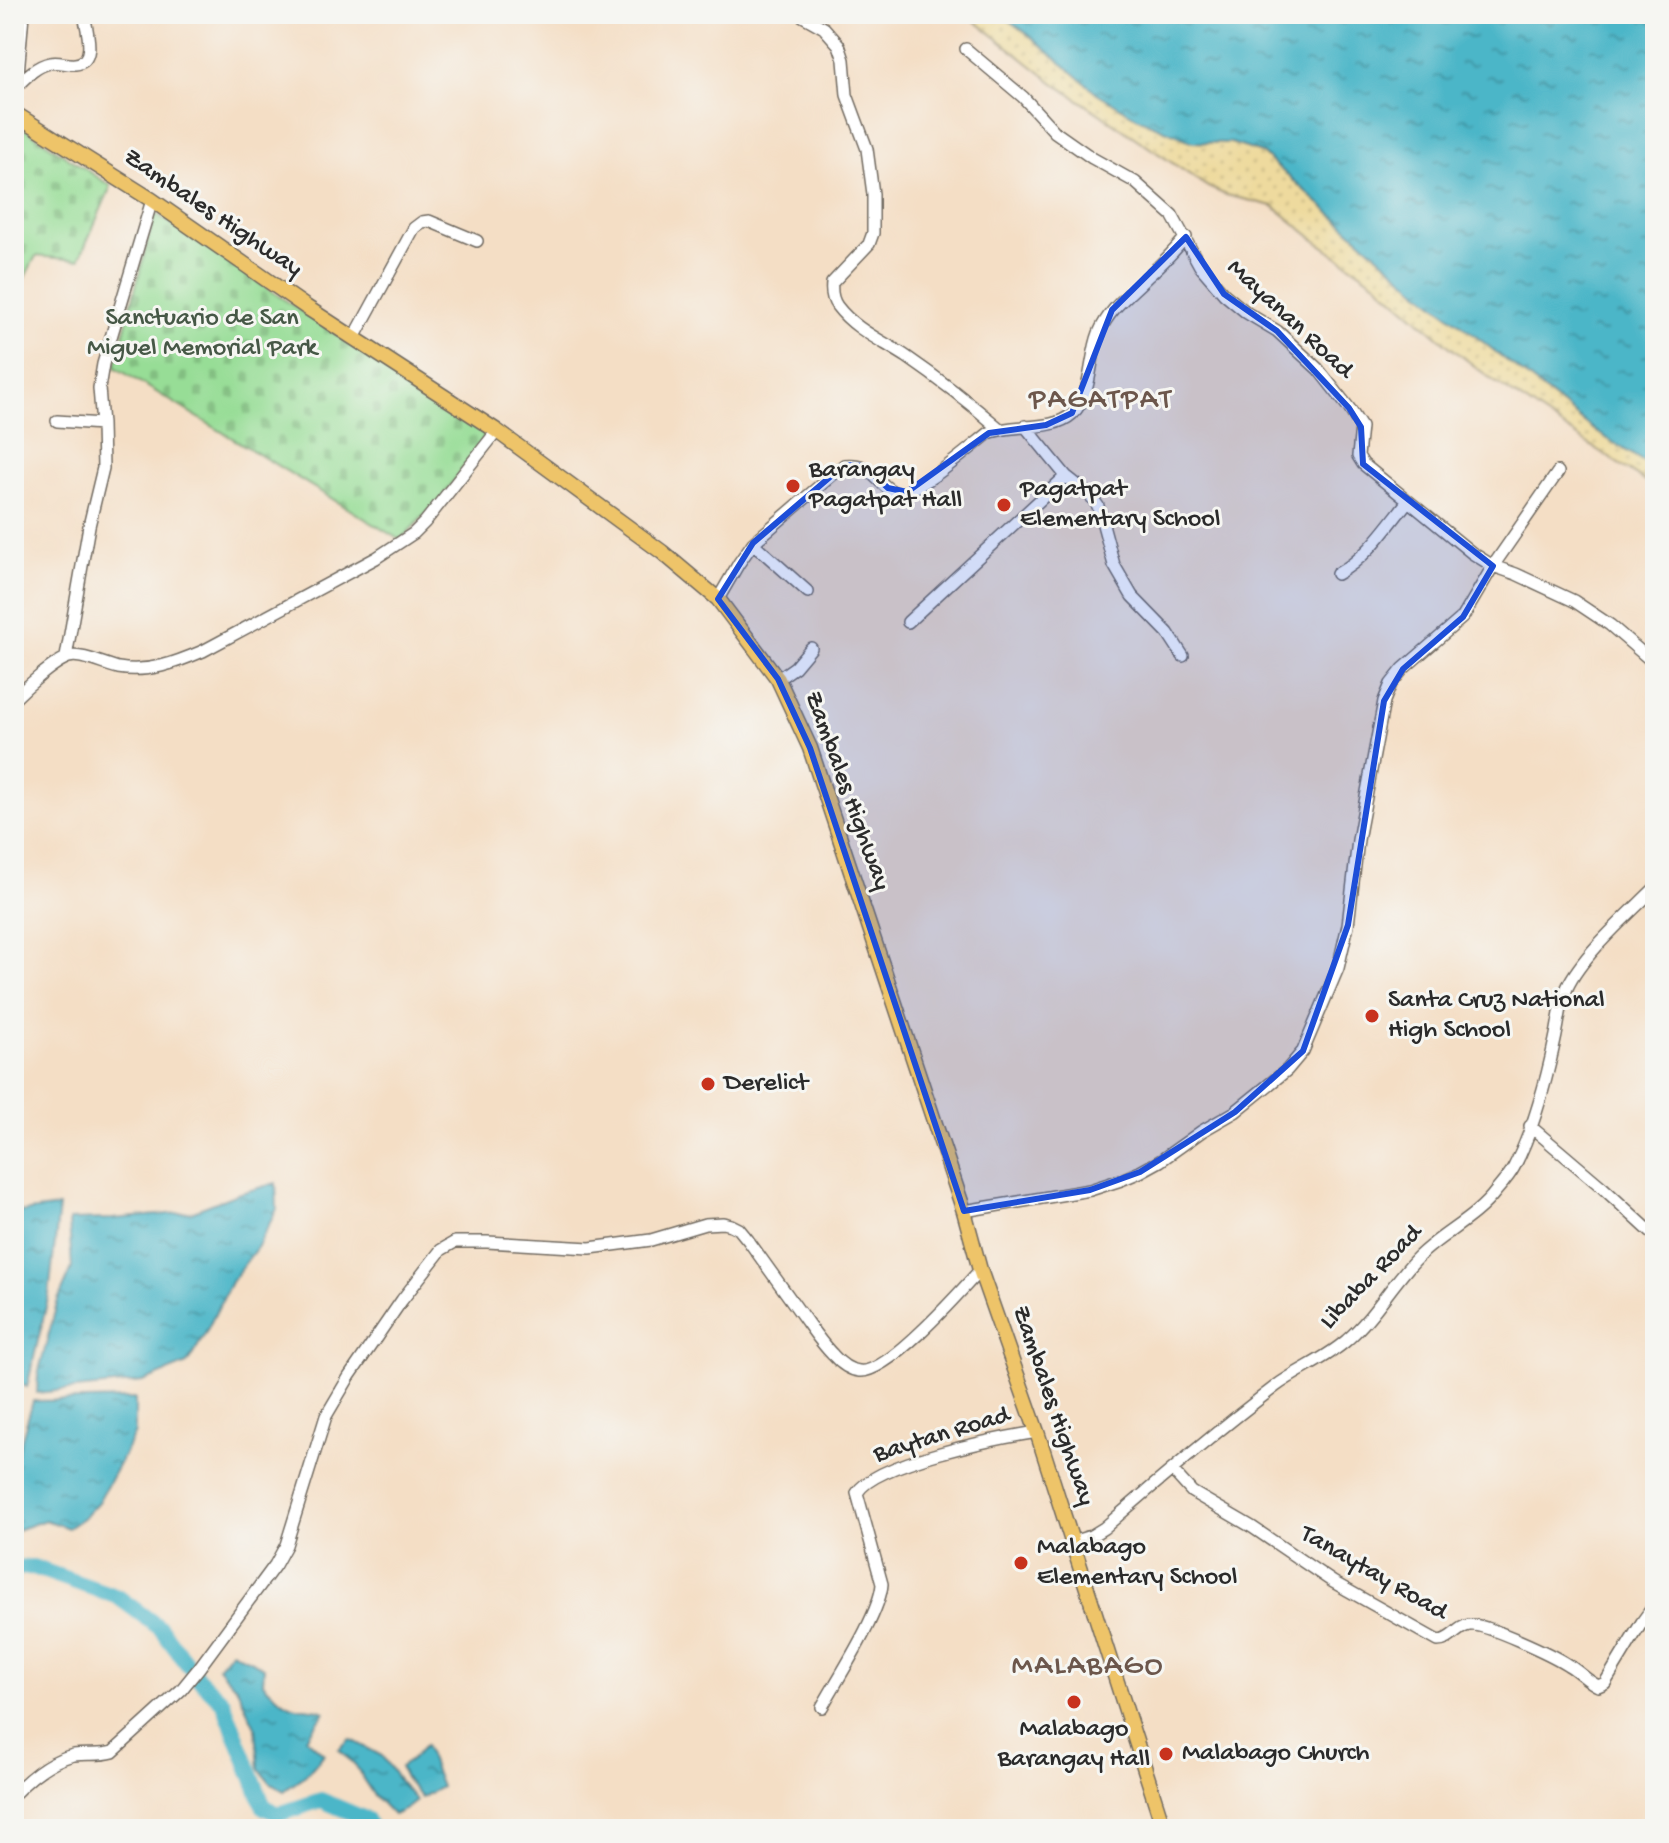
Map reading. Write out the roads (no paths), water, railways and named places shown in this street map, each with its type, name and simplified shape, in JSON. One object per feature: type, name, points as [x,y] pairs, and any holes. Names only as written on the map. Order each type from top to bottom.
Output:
[{"type":"main road","name":"Zambales Highway","points":[[14,113],[152,200],[497,431],[662,552],[718,599],[778,679],[810,748],[964,1211],[980,1270],[1037,1432],[1164,1829]]},
{"type":"street","points":[[16,87],[23,14]]},
{"type":"street","points":[[16,87],[34,70],[47,63],[74,64],[88,57],[84,14]]},
{"type":"street","points":[[799,14],[824,28],[839,45],[844,60],[847,95],[867,149],[873,194],[873,233],[869,244],[832,283],[835,304],[851,321],[974,406],[1000,429]]},
{"type":"street","name":"Mayanan Road","points":[[966,49],[1023,97],[1055,132],[1092,158],[1135,182],[1172,215],[1200,266],[1224,294],[1247,313],[1277,331],[1318,369],[1357,418],[1361,427],[1358,456],[1363,464],[1472,553],[1493,566],[1574,601],[1610,625],[1655,664]]},
{"type":"street","points":[[66,657],[89,526],[103,468],[99,388],[103,364],[152,200]]},
{"type":"street","points":[[354,338],[414,228],[429,221],[477,241]]},
{"type":"street","points":[[718,599],[753,543],[844,465],[864,466],[896,493],[907,492],[921,485],[989,433],[1063,420],[1079,405],[1087,388],[1099,333],[1112,310],[1186,237]]},
{"type":"street","points":[[57,421],[102,424]]},
{"type":"street","points":[[1025,426],[1066,476],[1090,495],[1098,506],[1114,565],[1132,596],[1168,633],[1183,656]]},
{"type":"street","points":[[14,699],[66,657],[75,656],[119,668],[147,670],[178,662],[376,558],[414,533],[497,431]]},
{"type":"street","points":[[964,1211],[1090,1190],[1140,1172],[1235,1112],[1287,1070],[1303,1051],[1338,968],[1348,925],[1358,840],[1384,701],[1391,684],[1403,669],[1463,617],[1493,566],[1558,472]]},
{"type":"street","points":[[908,622],[1066,476]]},
{"type":"street","points":[[1337,574],[1367,552],[1408,501]]},
{"type":"street","points":[[753,543],[808,592]]},
{"type":"street","points":[[778,679],[795,667],[811,648]]},
{"type":"street","name":"Libaba Road","points":[[1072,1542],[1104,1528],[1201,1445],[1279,1384],[1344,1343],[1421,1254],[1494,1195],[1513,1169],[1530,1126],[1568,985],[1613,930],[1655,888]]},
{"type":"street","points":[[1530,1126],[1655,1236]]},
{"type":"street","points":[[14,1794],[28,1779],[52,1762],[74,1755],[113,1752],[181,1690],[199,1668],[275,1565],[286,1545],[326,1416],[349,1377],[441,1250],[455,1242],[590,1248],[651,1240],[705,1224],[731,1225],[748,1240],[826,1348],[842,1364],[862,1372],[881,1364],[919,1334],[980,1270]]},
{"type":"street","name":"Baytan Road","points":[[822,1707],[881,1596],[882,1584],[857,1493],[861,1487],[875,1477],[909,1463],[951,1450],[1037,1432]]},
{"type":"street","name":"Tanaytay Road","points":[[1172,1470],[1192,1492],[1252,1527],[1333,1582],[1438,1641],[1448,1639],[1465,1625],[1473,1624],[1564,1662],[1598,1686],[1605,1683],[1655,1604]]},
{"type":"water","points":[[1000,14],[1655,14],[1655,469],[1597,432],[1420,292],[1262,153],[1231,143],[1193,142],[1142,120],[1097,93]]},
{"type":"water","points":[[276,1183],[277,1209],[258,1246],[231,1282],[187,1364],[143,1382],[37,1393],[38,1374],[58,1300],[72,1268],[69,1220],[191,1212]]},
{"type":"water","points":[[14,1206],[22,1212],[59,1207],[49,1294],[27,1387],[14,1381]]},
{"type":"water","points":[[135,1399],[135,1432],[98,1502],[68,1528],[45,1520],[14,1531],[14,1465],[33,1401]]},
{"type":"water","points":[[231,1651],[264,1667],[263,1683],[284,1701],[293,1706],[325,1712],[306,1738],[324,1754],[307,1774],[284,1791],[270,1782],[259,1768],[256,1729],[236,1686],[218,1667]]},
{"type":"water","points":[[350,1739],[382,1756],[416,1801],[393,1815],[339,1749]]},
{"type":"water","points":[[425,1745],[441,1787],[421,1798],[400,1767]]},
{"type":"waterway","points":[[14,1568],[33,1567],[118,1597],[160,1628],[198,1678],[223,1702],[264,1807],[279,1814],[321,1800],[366,1819],[370,1829]]},
{"type":"place","name":"Barangay Pagatpat Hall","points":[[793,486]]},
{"type":"place","name":"Pagatpat Elementary School","points":[[1004,505]]},
{"type":"place","name":"Santa Cruz National High School","points":[[1372,1016]]},
{"type":"place","name":"Derelict","points":[[708,1084]]},
{"type":"place","name":"Malabago Elementary School","points":[[1021,1563]]},
{"type":"place","name":"Malabago Barangay Hall","points":[[1074,1702]]},
{"type":"place","name":"Malabago Church","points":[[1166,1754]]},
{"type":"district","name":"PAGATPAT","points":[[1101,401]]},
{"type":"district","name":"MALABAGO","points":[[1088,1667]]},
{"type":"park label","name":"Sanctuario de San Miguel Memorial Park","points":[[202,334]]}]
